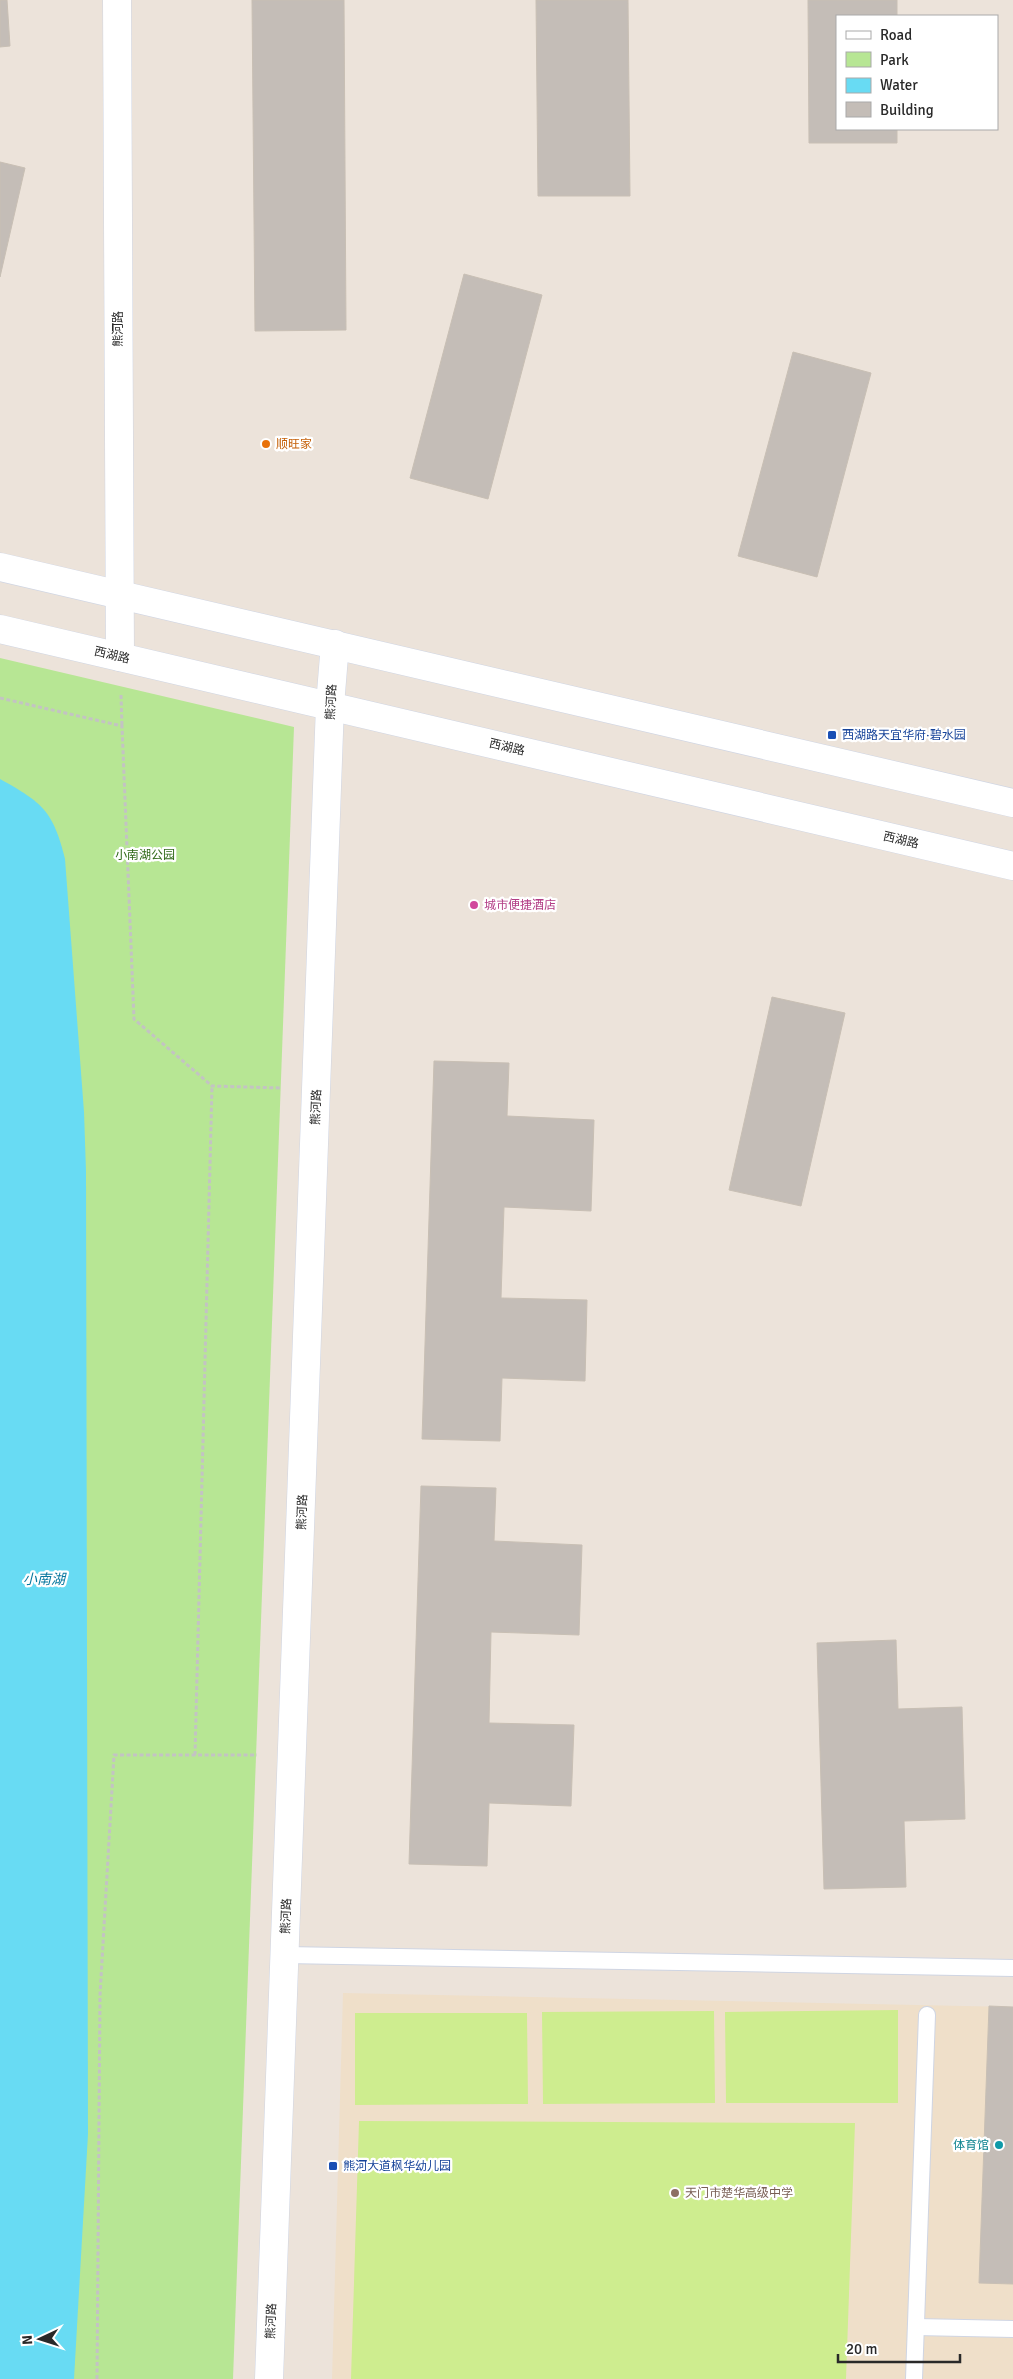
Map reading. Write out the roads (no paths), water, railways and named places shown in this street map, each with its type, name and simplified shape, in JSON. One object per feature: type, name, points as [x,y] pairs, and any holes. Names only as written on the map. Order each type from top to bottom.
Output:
[{"type":"street","name":"熊河路","points":[[117,0],[120,657]]},
{"type":"street","points":[[0,567],[1013,803]]},
{"type":"street","name":"西湖路","points":[[0,629],[1013,866]]},
{"type":"street","name":"熊河路","points":[[269,2379],[330,705],[335,644]]},
{"type":"lane","points":[[285,1955],[1013,1968]]},
{"type":"lane","points":[[914,2379],[927,2015]]},
{"type":"lane","points":[[916,2327],[1013,2329]]},
{"type":"water","name":"小南湖","points":[[0,779],[27,795],[44,810],[56,830],[61,843],[65,859],[84,1112],[86,1171],[88,2134],[74,2379],[0,2379]]},
{"type":"place","name":"顺旺家","points":[[266,444]]},
{"type":"place","name":"西湖路天宜华府·碧水园","points":[[832,735]]},
{"type":"place","name":"城市便捷酒店","points":[[474,905]]},
{"type":"place","name":"体育馆","points":[[999,2145]]},
{"type":"place","name":"熊河大道枫华幼儿园","points":[[333,2166]]},
{"type":"place","name":"天门市楚华高级中学","points":[[675,2193]]},
{"type":"park label","name":"小南湖公园","points":[[145,855]]}]
